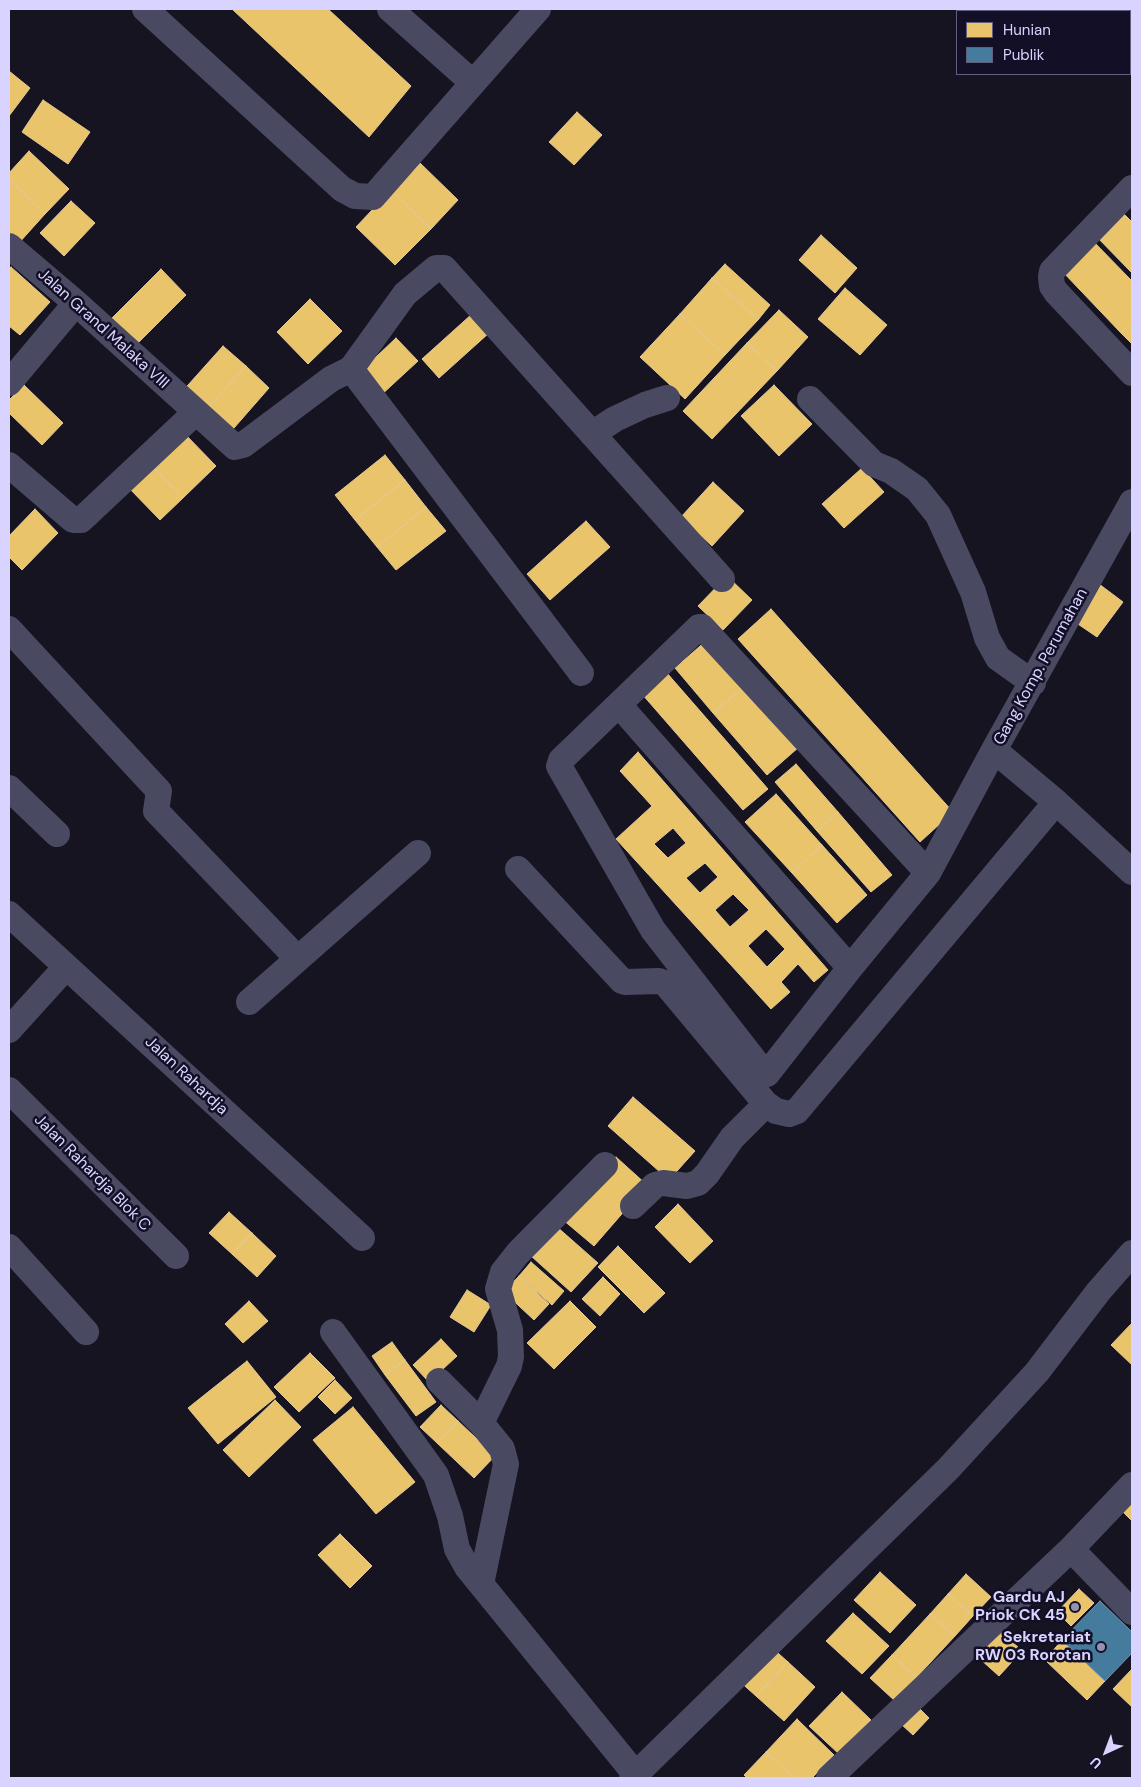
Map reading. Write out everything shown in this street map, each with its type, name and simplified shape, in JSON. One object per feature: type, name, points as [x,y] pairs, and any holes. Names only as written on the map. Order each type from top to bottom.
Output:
[{"type":"street","points":[[145,9],[342,189],[355,196],[373,197],[538,9]]},
{"type":"street","points":[[390,9],[472,82]]},
{"type":"street","points":[[1132,189],[1052,271],[1050,277],[1056,292],[1132,372]]},
{"type":"street","name":"Jalan Grand Malaka VIII","points":[[9,246],[76,303],[235,447],[239,447],[331,378],[351,369]]},
{"type":"street","points":[[582,673],[351,369],[404,294],[436,268],[444,268],[722,579]]},
{"type":"street","points":[[9,383],[76,303]]},
{"type":"street","points":[[592,434],[615,419],[645,405],[668,398]]},
{"type":"street","points":[[810,399],[874,464],[891,471],[917,489],[938,515],[973,592],[987,638],[998,658],[1032,683]]},
{"type":"street","points":[[9,465],[73,520],[82,520],[196,412]]},
{"type":"street","name":"Gang Komp. Perumahan","points":[[1132,502],[994,750],[1056,802],[1132,872]]},
{"type":"street","points":[[928,873],[702,627],[561,760],[560,766],[652,930],[764,1074],[769,1073],[850,968],[928,873],[994,750]]},
{"type":"street","points":[[9,629],[159,792],[156,811],[297,958]]},
{"type":"street","points":[[620,706],[850,968]]},
{"type":"street","points":[[9,788],[57,834]]},
{"type":"street","points":[[518,870],[618,978],[625,982],[659,981],[665,983],[766,1104],[776,1111],[789,1114],[797,1111],[1056,802]]},
{"type":"street","points":[[249,1002],[418,852]]},
{"type":"street","name":"Jalan Rahardja","points":[[9,914],[362,1238]]},
{"type":"street","points":[[9,1030],[66,967]]},
{"type":"street","name":"Jalan Rahardja Blok C","points":[[9,1090],[176,1256]]},
{"type":"street","points":[[633,1206],[655,1184],[686,1186],[698,1183],[732,1138],[766,1104]]},
{"type":"street","points":[[481,1423],[509,1366],[511,1357],[510,1330],[498,1289],[503,1272],[518,1253],[604,1165]]},
{"type":"street","points":[[9,1247],[86,1332]]},
{"type":"street","points":[[333,1332],[436,1475],[450,1516],[457,1549],[468,1567],[634,1776],[948,1469],[1037,1372],[1098,1292],[1132,1253]]},
{"type":"street","points":[[439,1380],[481,1423],[502,1449],[506,1464],[481,1584]]},
{"type":"street","points":[[829,1778],[1070,1549],[1132,1485]]},
{"type":"street","points":[[1070,1549],[1132,1612]]},
{"type":"building: Hunian","points":[[232,9],[328,9],[411,86],[369,137]]},
{"type":"building: Hunian","points":[[9,71],[30,88],[9,116]]},
{"type":"building: Hunian","points":[[43,100],[90,132],[68,164],[22,132]]},
{"type":"building: Hunian","points":[[577,112],[602,135],[574,165],[549,142]]},
{"type":"building: Hunian","points":[[29,151],[69,189],[45,214],[9,179],[9,173]]},
{"type":"building: Hunian","points":[[419,162],[458,200],[431,229],[391,190]]},
{"type":"building: Hunian","points":[[9,179],[45,214],[18,244],[9,235]]},
{"type":"building: Hunian","points":[[391,190],[431,229],[395,265],[356,227]]},
{"type":"building: Hunian","points":[[71,201],[95,223],[64,256],[40,233]]},
{"type":"building: Hunian","points":[[1118,208],[1132,222],[1132,273],[1093,233]]},
{"type":"building: Hunian","points":[[821,235],[857,268],[835,293],[799,260]]},
{"type":"building: Hunian","points":[[1092,240],[1132,281],[1132,322],[1121,333],[1061,270]]},
{"type":"building: Hunian","points":[[725,264],[770,305],[758,320],[712,278]]},
{"type":"building: Hunian","points":[[11,267],[50,302],[20,335],[9,326],[9,269]]},
{"type":"building: Hunian","points":[[161,269],[186,295],[136,345],[110,320]]},
{"type":"building: Hunian","points":[[712,278],[758,320],[725,355],[680,314]]},
{"type":"building: Hunian","points":[[845,288],[887,325],[860,355],[818,319]]},
{"type":"building: Hunian","points":[[310,299],[342,331],[308,364],[277,332]]},
{"type":"building: Hunian","points":[[779,310],[808,337],[777,371],[747,343]]},
{"type":"building: Hunian","points":[[472,314],[489,333],[439,378],[422,359]]},
{"type":"building: Hunian","points":[[680,314],[725,355],[685,399],[640,357]]},
{"type":"building: Hunian","points":[[1132,322],[1132,344],[1121,333]]},
{"type":"building: Hunian","points":[[396,338],[418,361],[379,397],[357,375]]},
{"type":"building: Hunian","points":[[747,343],[777,371],[712,439],[683,411]]},
{"type":"building: Hunian","points":[[223,346],[246,366],[202,414],[180,394]]},
{"type":"building: Hunian","points":[[246,366],[269,388],[227,436],[202,414]]},
{"type":"building: Hunian","points":[[24,385],[63,423],[42,445],[9,413],[9,400]]},
{"type":"building: Hunian","points":[[774,385],[812,424],[779,456],[741,416]]},
{"type":"building: Hunian","points":[[183,432],[216,466],[183,498],[150,464]]},
{"type":"building: Hunian","points":[[385,455],[405,480],[355,520],[335,495]]},
{"type":"building: Hunian","points":[[150,464],[183,498],[160,520],[127,486]]},
{"type":"building: Hunian","points":[[862,468],[884,492],[844,528],[822,504]]},
{"type":"building: Hunian","points":[[405,480],[426,507],[377,547],[355,520]]},
{"type":"building: Hunian","points":[[713,482],[744,511],[712,546],[681,517]]},
{"type":"building: Hunian","points":[[426,507],[446,531],[396,570],[377,547]]},
{"type":"building: Hunian","points":[[35,509],[58,533],[22,570],[9,557],[9,536]]},
{"type":"building: Hunian","points":[[586,521],[610,547],[550,600],[527,574]]},
{"type":"building: Hunian","points":[[727,576],[752,600],[723,630],[698,606]]},
{"type":"building: Hunian","points":[[1099,584],[1123,602],[1097,637],[1072,620]]},
{"type":"building: Hunian","points":[[771,609],[953,812],[920,842],[738,639]]},
{"type":"building: Hunian","points":[[707,640],[746,685],[713,713],[675,668]]},
{"type":"building: Hunian","points":[[667,673],[768,789],[743,810],[642,694]]},
{"type":"building: Hunian","points":[[746,685],[799,747],[767,775],[713,713]]},
{"type":"building: Hunian","points":[[638,752],[828,970],[814,982],[798,964],[781,982],[790,992],[771,1009],[616,839],[652,806],[620,771]],"holes":[[[673,828],[686,843],[668,858],[654,844]],[[705,863],[718,877],[700,893],[686,878]],[[733,894],[749,910],[730,927],[715,910]],[[766,929],[785,949],[767,967],[748,946]]]},
{"type":"building: Hunian","points":[[796,764],[838,812],[817,831],[775,782]]},
{"type":"building: Hunian","points":[[776,794],[822,845],[792,873],[745,822]]},
{"type":"building: Hunian","points":[[838,812],[892,875],[871,892],[817,831]]},
{"type":"building: Hunian","points":[[822,845],[867,895],[837,923],[792,873]]},
{"type":"building: Hunian","points":[[633,1097],[695,1151],[669,1180],[608,1126]]},
{"type":"building: Hunian","points":[[616,1157],[647,1185],[594,1246],[562,1219]]},
{"type":"building: Hunian","points":[[678,1204],[713,1241],[690,1263],[655,1227]]},
{"type":"building: Hunian","points":[[229,1212],[252,1233],[232,1254],[209,1233]]},
{"type":"building: Hunian","points":[[556,1226],[598,1263],[571,1292],[530,1255]]},
{"type":"building: Hunian","points":[[252,1233],[276,1256],[257,1277],[232,1254]]},
{"type":"building: Hunian","points":[[618,1246],[665,1293],[644,1313],[598,1267]]},
{"type":"building: Hunian","points":[[531,1262],[564,1291],[552,1305],[519,1276]]},
{"type":"building: Hunian","points":[[519,1276],[549,1304],[534,1320],[504,1292]]},
{"type":"building: Hunian","points":[[603,1277],[620,1294],[600,1316],[582,1299]]},
{"type":"building: Hunian","points":[[467,1290],[491,1305],[474,1332],[450,1317]]},
{"type":"building: Hunian","points":[[249,1301],[268,1321],[243,1343],[225,1324]]},
{"type":"building: Hunian","points":[[570,1301],[596,1327],[554,1369],[527,1343]]},
{"type":"building: Hunian","points":[[1132,1323],[1132,1365],[1111,1345]]},
{"type":"building: Hunian","points":[[441,1339],[457,1356],[429,1382],[413,1365]]},
{"type":"building: Hunian","points":[[392,1342],[405,1360],[385,1375],[372,1356]]},
{"type":"building: Hunian","points":[[310,1353],[335,1378],[299,1412],[274,1387]]},
{"type":"building: Hunian","points":[[405,1360],[436,1402],[416,1416],[385,1375]]},
{"type":"building: Hunian","points":[[247,1361],[276,1397],[218,1444],[188,1408]]},
{"type":"building: Hunian","points":[[335,1380],[352,1398],[335,1414],[318,1397]]},
{"type":"building: Hunian","points":[[275,1400],[301,1427],[249,1477],[223,1450]]},
{"type":"building: Hunian","points":[[441,1405],[458,1421],[437,1443],[420,1427]]},
{"type":"building: Hunian","points":[[353,1407],[415,1482],[376,1514],[313,1440]]},
{"type":"building: Hunian","points":[[458,1421],[495,1456],[474,1478],[437,1443]]},
{"type":"building: Hunian","points":[[1132,1502],[1132,1521],[1123,1512]]},
{"type":"building: Hunian","points":[[340,1534],[372,1566],[350,1588],[318,1555]]},
{"type":"building: Hunian","points":[[880,1572],[916,1605],[890,1633],[854,1600]]},
{"type":"building: Hunian","points":[[966,1574],[991,1597],[973,1616],[948,1594]]},
{"type":"building: Hunian","name":"Gardu AJ Priok CK 45","points":[[1079,1589],[1094,1603],[1071,1626],[1057,1612]]},
{"type":"building: Hunian","points":[[948,1594],[973,1616],[955,1636],[930,1614]]},
{"type":"building: Hunian","points":[[853,1613],[889,1646],[862,1674],[826,1641]]},
{"type":"building: Hunian","points":[[930,1614],[955,1636],[916,1678],[892,1655]]},
{"type":"building: Hunian","points":[[993,1624],[1004,1634],[980,1659],[970,1649]]},
{"type":"building: Hunian","points":[[1004,1634],[1022,1651],[999,1676],[980,1659]]},
{"type":"building: Hunian","points":[[1062,1640],[1105,1681],[1087,1700],[1045,1660]]},
{"type":"building: Hunian","points":[[769,1645],[788,1662],[756,1696],[737,1679]]},
{"type":"building: Hunian","points":[[892,1655],[916,1678],[895,1701],[870,1678]]},
{"type":"building: Hunian","points":[[788,1662],[815,1687],[784,1721],[756,1696]]},
{"type":"building: Hunian","points":[[1132,1669],[1132,1707],[1113,1689]]},
{"type":"building: Hunian","points":[[842,1692],[871,1720],[839,1754],[809,1726]]},
{"type":"building: Hunian","points":[[918,1707],[929,1718],[913,1735],[901,1724]]},
{"type":"building: Hunian","points":[[797,1719],[834,1755],[812,1778],[794,1778],[766,1752]]},
{"type":"building: Hunian","points":[[766,1752],[794,1778],[747,1778],[744,1775]]},
{"type":"building: Publik","name":"Sekretariat RW 03 Rorotan","points":[[1100,1601],[1132,1632],[1132,1653],[1105,1681],[1062,1640]]},
{"type":"place","name":"Gardu AJ Priok CK 45","points":[[1075,1607]]},
{"type":"place","name":"Sekretariat RW 03 Rorotan","points":[[1101,1647]]}]
